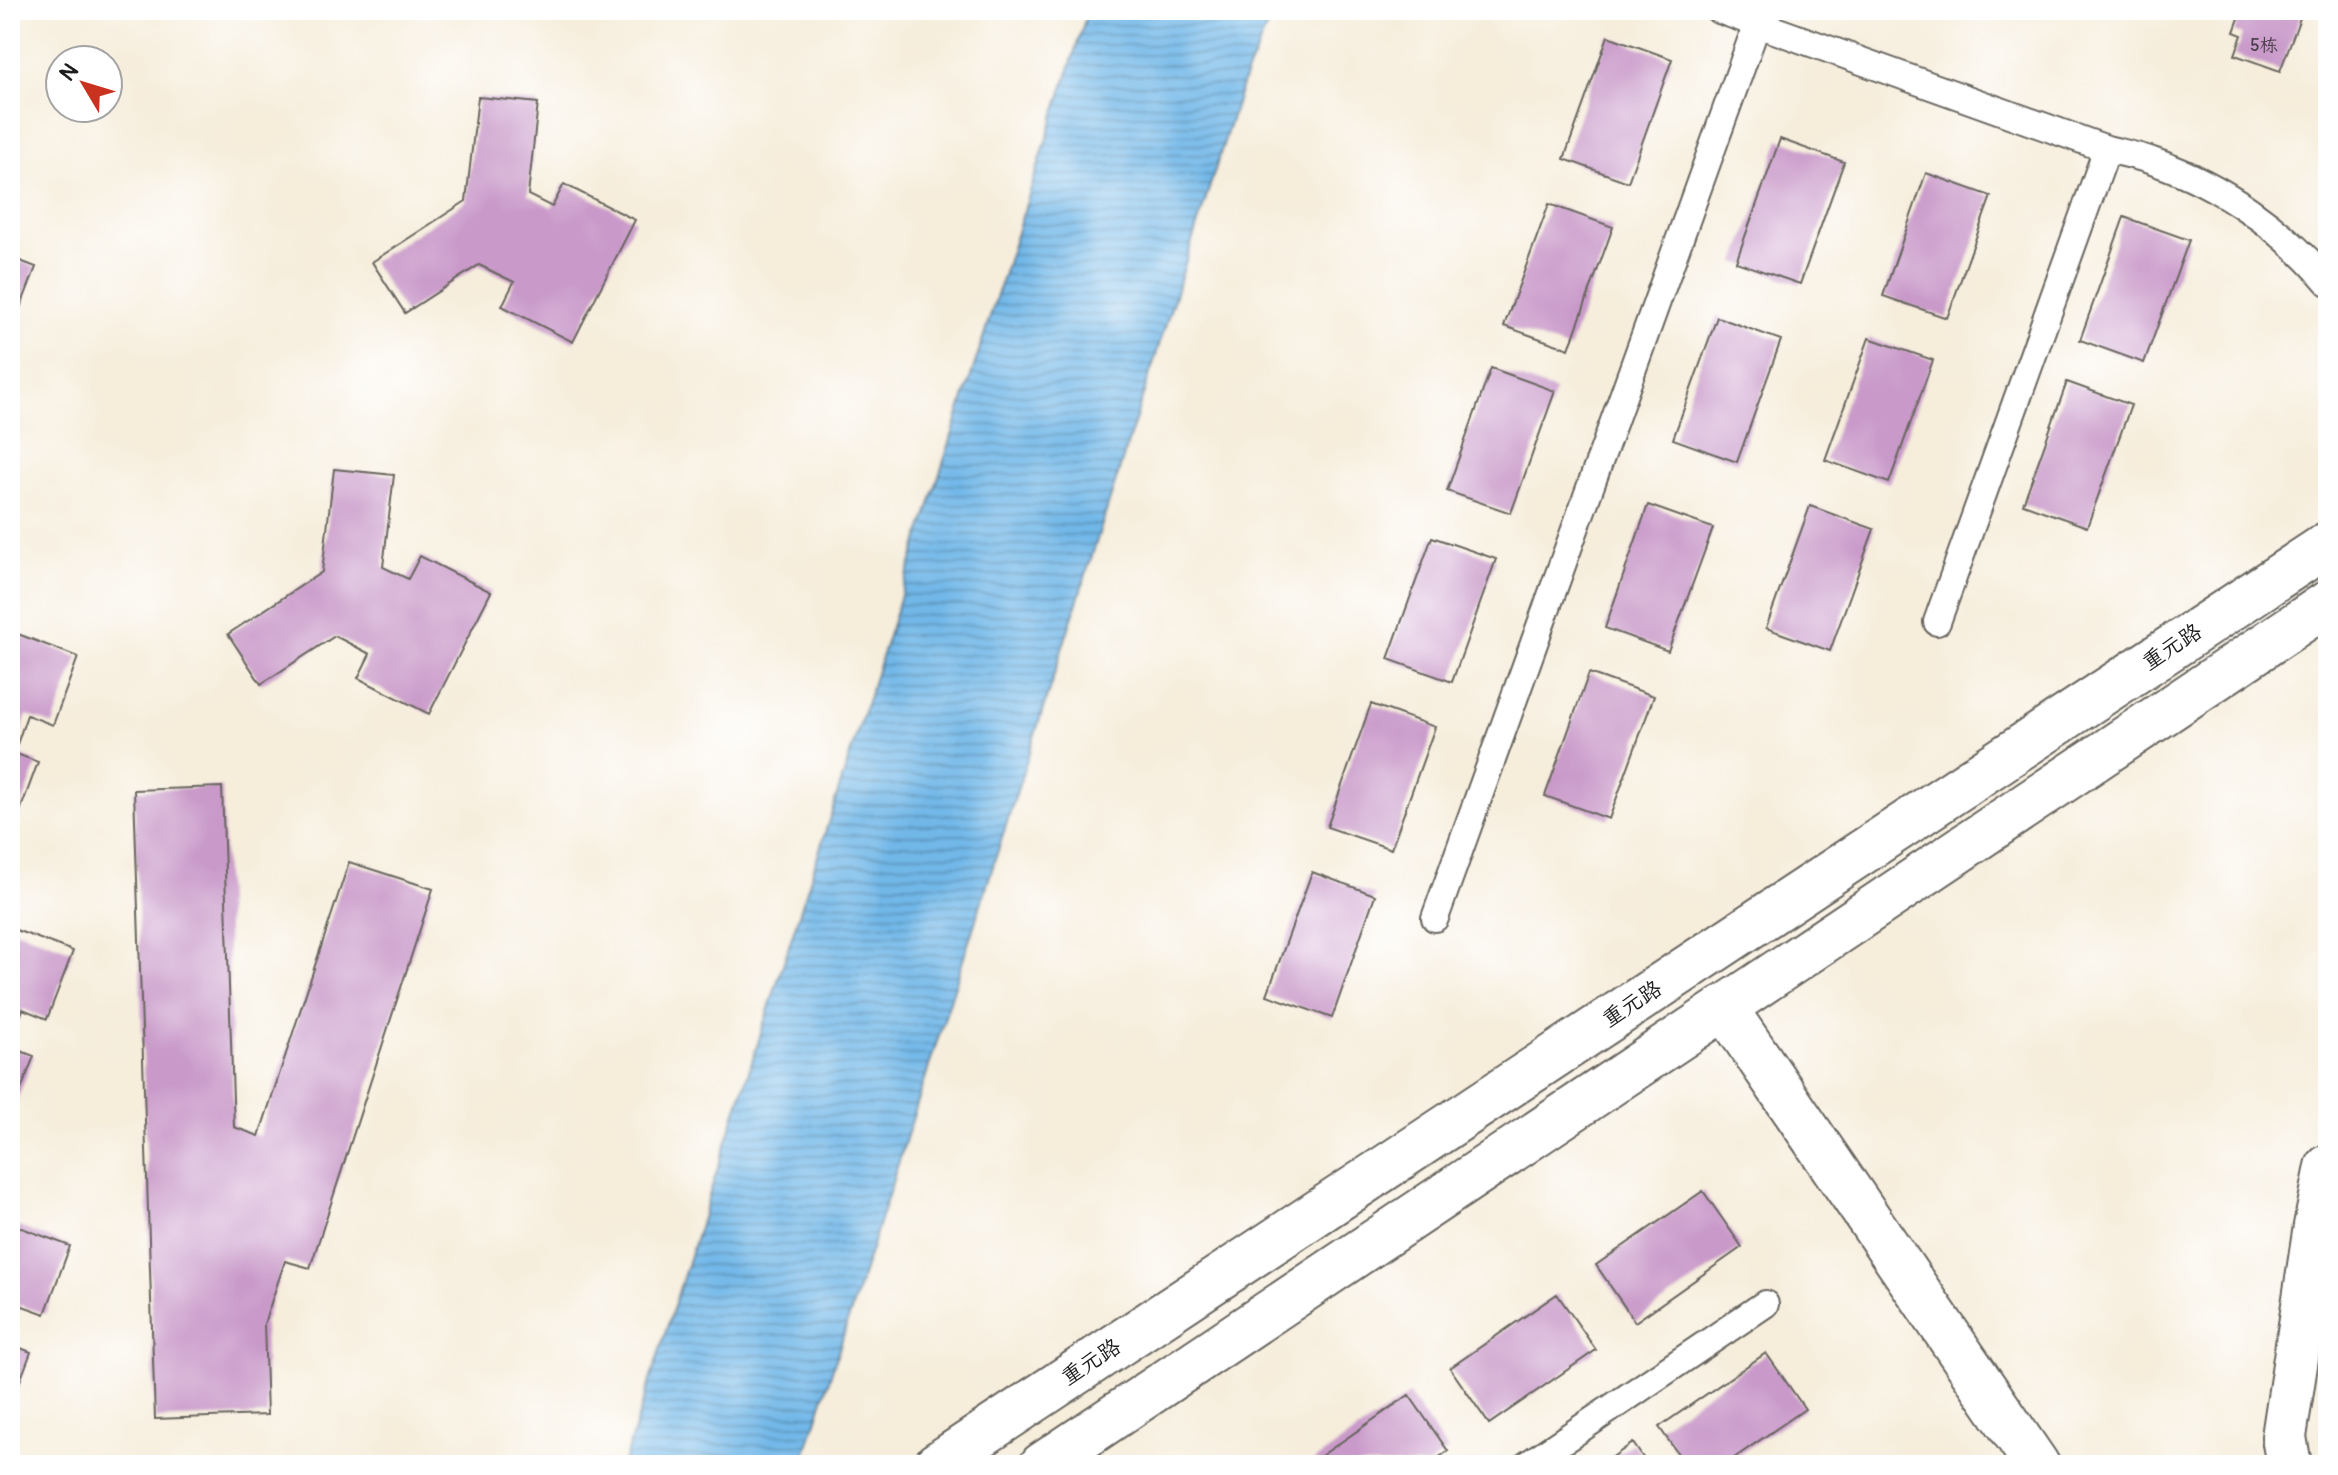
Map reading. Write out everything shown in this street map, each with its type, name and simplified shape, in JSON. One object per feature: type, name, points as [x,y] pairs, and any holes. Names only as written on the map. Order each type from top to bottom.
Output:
[{"type":"street","name":"重元路","points":[[936,1465],[2328,544]]},
{"type":"street","points":[[1042,1465],[2328,603]]},
{"type":"street","points":[[1724,1007],[2037,1465]]},
{"type":"street","points":[[2289,1465],[2284,1437],[2328,1167]]},
{"type":"lane","points":[[1719,10],[2199,180],[2241,204],[2280,233],[2328,282]]},
{"type":"lane","points":[[1435,918],[1757,24]]},
{"type":"lane","points":[[1937,622],[2107,149]]},
{"type":"lane","points":[[1527,1465],[1765,1304]]},
{"type":"water","points":[[1088,10],[1274,10],[1244,79],[802,1465],[623,1465]]},
{"type":"building","points":[[2242,10],[2303,10],[2280,71],[2235,55],[2242,35],[2234,32]]},
{"type":"building","points":[[1608,36],[1672,59],[1628,182],[1564,159]]},
{"type":"building","points":[[478,97],[538,103],[528,195],[552,207],[564,184],[635,220],[573,342],[502,306],[514,282],[479,265],[405,313],[372,262],[466,201]]},
{"type":"building","points":[[1780,139],[1844,162],[1800,284],[1736,262]]},
{"type":"building","points":[[1926,173],[1991,196],[1947,318],[1883,296]]},
{"type":"building","points":[[1549,204],[1613,227],[1569,349],[1504,326]]},
{"type":"building","points":[[2124,217],[2189,240],[2144,363],[2080,340]]},
{"type":"building","points":[[10,257],[36,267],[10,334]]},
{"type":"building","points":[[1717,317],[1781,340],[1737,462],[1673,439]]},
{"type":"building","points":[[1869,338],[1933,360],[1889,483],[1825,460]]},
{"type":"building","points":[[1491,368],[1555,391],[1511,513],[1447,491]]},
{"type":"building","points":[[2067,382],[2131,405],[2087,527],[2023,504]]},
{"type":"building","points":[[334,469],[394,475],[383,567],[408,579],[420,556],[491,592],[429,714],[358,678],[370,654],[335,636],[261,684],[228,634],[322,572]]},
{"type":"building","points":[[1648,505],[1713,528],[1668,651],[1605,628]]},
{"type":"building","points":[[1810,506],[1874,529],[1830,651],[1766,628]]},
{"type":"building","points":[[1432,537],[1496,559],[1452,682],[1388,659]]},
{"type":"building","points":[[18,634],[78,657],[53,725],[27,715],[14,753],[38,762],[13,830],[10,829],[10,657]]},
{"type":"building","points":[[1589,673],[1654,696],[1609,819],[1545,796]]},
{"type":"building","points":[[1371,704],[1435,727],[1391,849],[1327,827]]},
{"type":"building","points":[[222,787],[234,1127],[259,1136],[349,862],[433,889],[310,1268],[285,1261],[264,1324],[267,1415],[155,1419],[134,790]]},
{"type":"building","points":[[1312,872],[1375,895],[1332,1018],[1267,995]]},
{"type":"building","points":[[13,929],[73,951],[47,1019],[23,1009],[10,1043],[10,937]]},
{"type":"building","points":[[10,1047],[34,1056],[10,1118]]},
{"type":"building","points":[[1703,1191],[1742,1247],[1635,1322],[1596,1265]]},
{"type":"building","points":[[11,1224],[70,1246],[45,1314],[20,1305],[10,1331]]},
{"type":"building","points":[[1557,1294],[1596,1350],[1489,1424],[1450,1368]]},
{"type":"building","points":[[10,1344],[31,1352],[10,1407]]},
{"type":"building","points":[[1766,1353],[1805,1409],[1724,1465],[1686,1465],[1659,1427]]},
{"type":"building","points":[[1409,1395],[1448,1451],[1428,1465],[1308,1465]]},
{"type":"building","points":[[1633,1443],[1648,1465],[1601,1465]]}]
